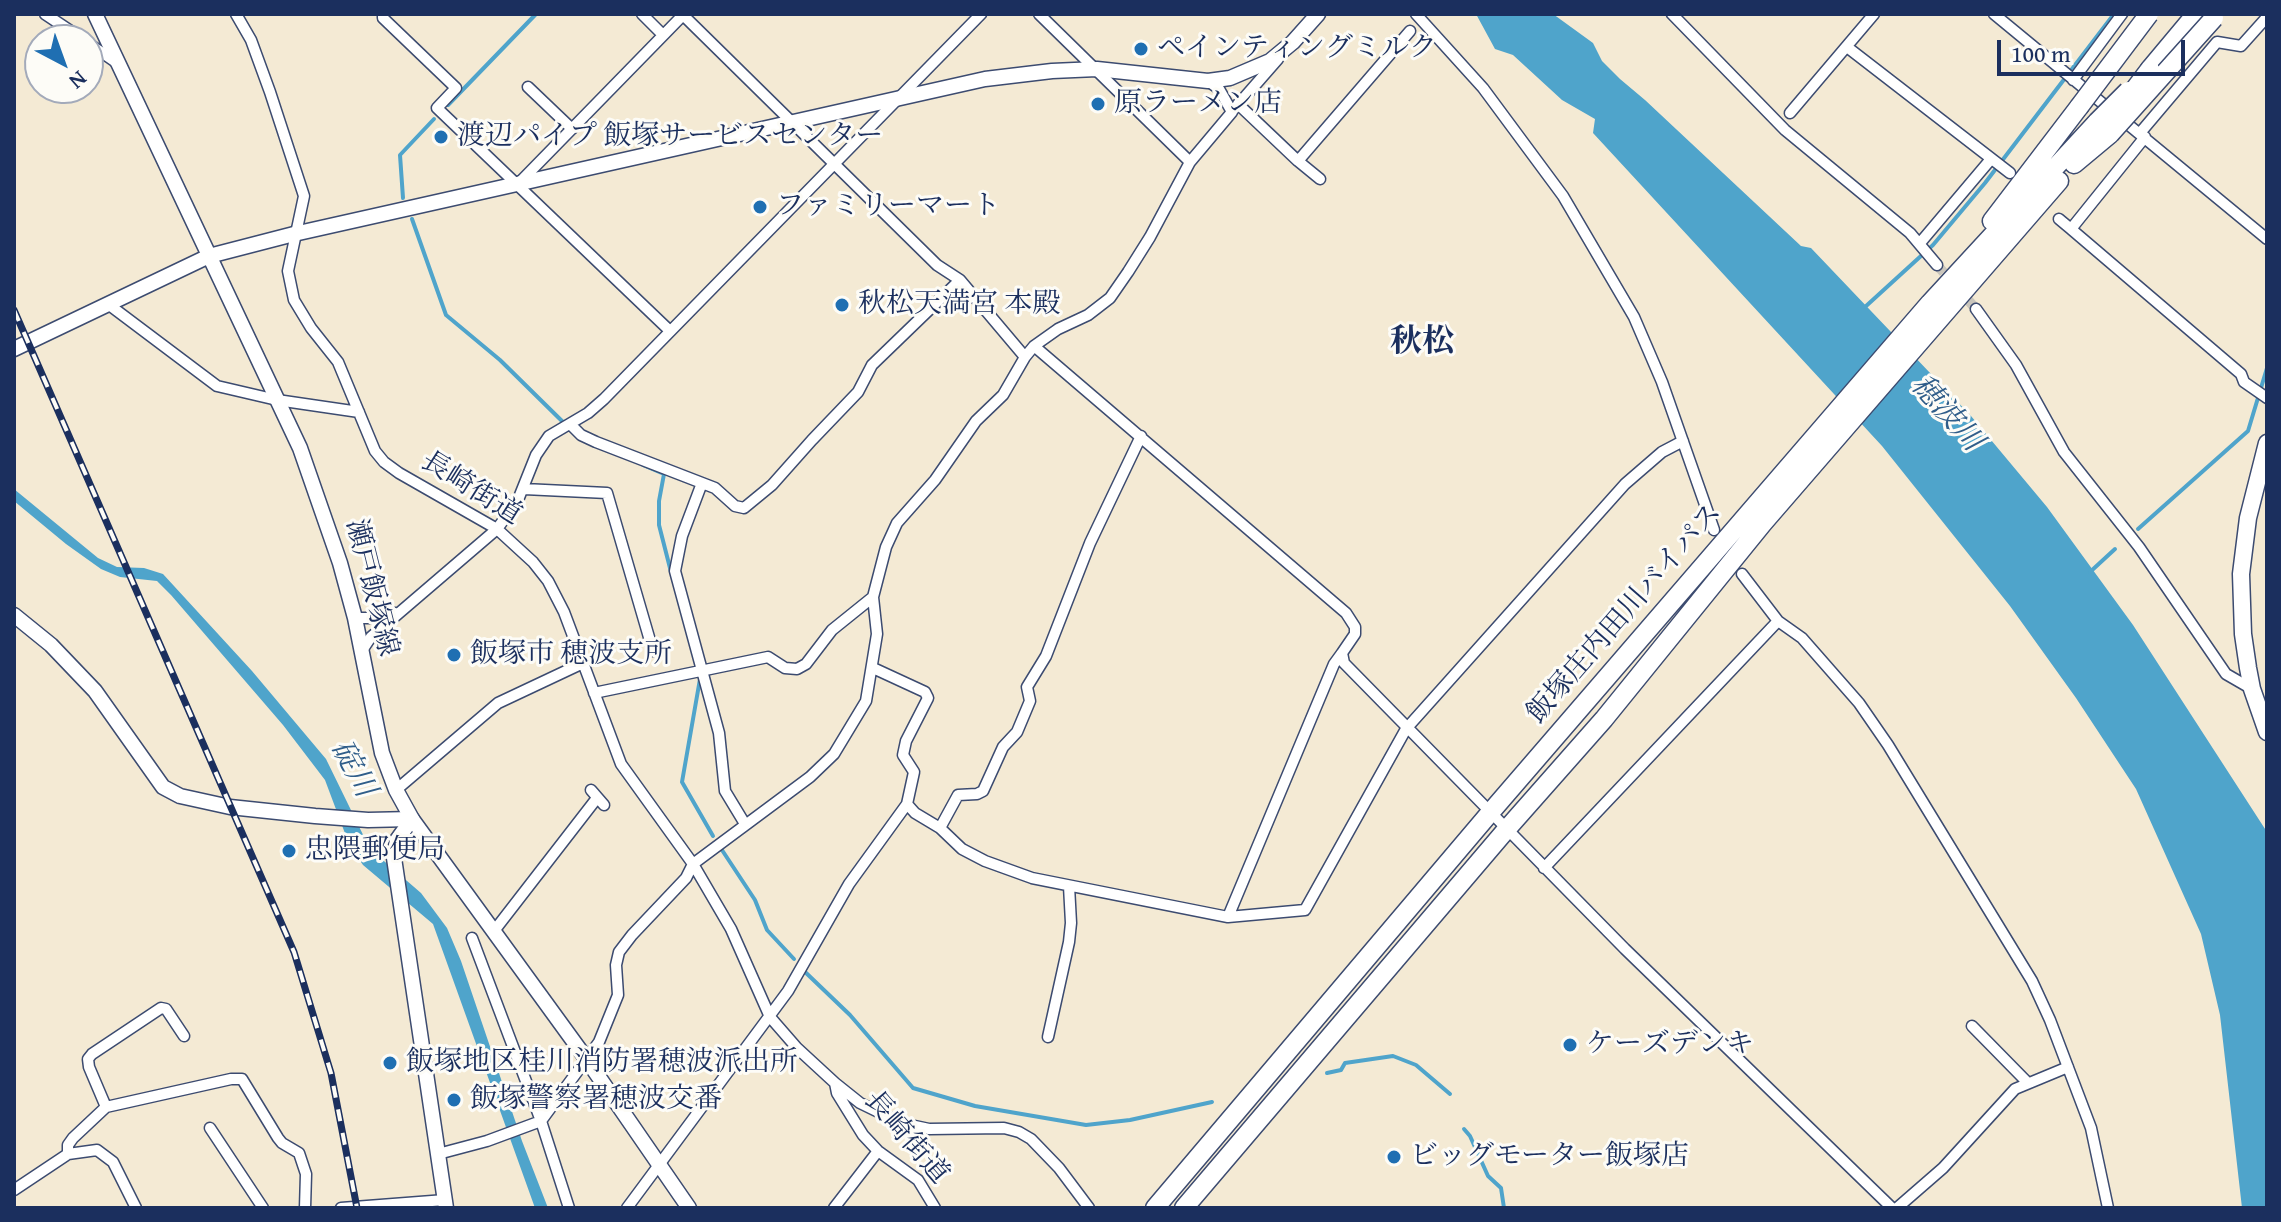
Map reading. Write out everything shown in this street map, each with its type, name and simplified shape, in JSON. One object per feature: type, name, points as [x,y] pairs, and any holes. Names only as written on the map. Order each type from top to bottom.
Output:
[{"type":"highway","points":[[1937,309],[2079,107],[2149,14]]},
{"type":"highway","points":[[2103,129],[2209,15]]},
{"type":"highway","name":"飯塚庄内田川バイパス","points":[[1937,309],[2074,164],[2150,69],[2209,15]]},
{"type":"highway","name":"飯塚庄内田川バイパス","points":[[1155,1208],[1489,814],[1759,515],[1937,309],[2103,129]]},
{"type":"highway","name":"飯塚庄内田川バイパス","points":[[1184,1208],[1604,719],[1759,515]]},
{"type":"main road","points":[[2267,443],[2248,518],[2241,574],[2243,634],[2252,689],[2267,732]]},
{"type":"street","name":"瀬戸飯塚線","points":[[95,14],[277,400],[323,507],[355,618],[382,753],[396,790],[412,819],[585,1057],[689,1208]]},
{"type":"street","name":"長崎街道","points":[[236,14],[251,40],[266,79],[304,196],[288,271],[294,300],[338,362],[375,451],[384,462],[497,529],[533,562],[548,581],[564,612],[621,764],[693,864],[731,929],[770,1017],[797,1048],[835,1083],[837,1093],[863,1135],[878,1151],[918,1180],[935,1208]]},
{"type":"street","points":[[383,14],[383,18],[456,88],[437,108],[670,331]]},
{"type":"street","points":[[642,14],[663,35]]},
{"type":"street","points":[[517,184],[683,14],[937,265],[960,280],[1025,357]]},
{"type":"street","points":[[361,652],[371,637],[497,529],[524,489],[536,455],[549,436],[604,399],[981,14]]},
{"type":"street","points":[[1039,14],[1190,162]]},
{"type":"street","points":[[438,1154],[487,1141],[539,1122],[599,1042],[618,995],[616,965],[619,952],[632,935],[686,878],[693,864],[810,777],[834,754],[866,701],[878,622],[873,597],[886,547],[897,523],[935,480],[976,421],[1003,395],[1034,346],[1058,329],[1088,315],[1110,298],[1150,237],[1190,162],[1318,14]]},
{"type":"street","points":[[1416,14],[1483,88],[1563,196],[1634,317],[1714,530]]},
{"type":"street","points":[[1672,14],[1785,130],[1924,248],[1937,265]]},
{"type":"street","points":[[1790,113],[1874,14]]},
{"type":"street","points":[[1994,14],[2267,239]]},
{"type":"street","points":[[2069,77],[2122,14]]},
{"type":"street","points":[[2071,229],[2217,42],[2241,46],[2267,17]]},
{"type":"street","points":[[1298,161],[1410,31]]},
{"type":"street","points":[[14,349],[209,256],[294,234],[985,79],[1097,69],[1208,81],[1246,73],[1270,61],[1293,42]]},
{"type":"street","points":[[1847,47],[2000,166],[1924,248]]},
{"type":"street","points":[[104,54],[117,63]]},
{"type":"street","points":[[1208,81],[1235,108],[1320,179]]},
{"type":"street","points":[[528,87],[572,129]]},
{"type":"street","points":[[2059,219],[2241,374],[2244,382],[2267,398]]},
{"type":"street","points":[[570,424],[581,435],[596,442],[715,488],[735,506],[744,508],[772,485],[858,392],[872,365],[960,280]]},
{"type":"street","points":[[108,304],[217,386],[277,400],[359,412]]},
{"type":"street","points":[[1976,309],[2016,365],[2064,452],[2139,547],[2226,674],[2252,689]]},
{"type":"street","points":[[1034,346],[1346,613],[1355,627],[1355,634],[1334,664],[1228,917]]},
{"type":"street","points":[[940,828],[958,795],[983,791],[1003,747],[1017,732],[1030,701],[1027,687],[1046,656],[1090,543],[1141,436]]},
{"type":"street","points":[[907,804],[962,849],[1032,878],[1228,917],[1305,910],[1406,729],[1625,484],[1662,452],[1683,441]]},
{"type":"street","points":[[702,483],[682,536],[675,571],[719,733],[725,791],[745,824]]},
{"type":"street","points":[[524,489],[607,493],[653,651]]},
{"type":"street","points":[[1742,574],[1778,621],[1802,638],[1859,703],[1888,745],[2032,981],[2091,1128],[2108,1208]]},
{"type":"street","points":[[594,693],[768,657],[785,668],[797,669],[806,664],[832,630],[873,597]]},
{"type":"street","points":[[355,618],[401,611]]},
{"type":"street","points":[[14,615],[51,645],[95,691],[163,787],[180,796],[230,807],[315,816],[412,819]]},
{"type":"street","points":[[1544,868],[1778,621]]},
{"type":"street","points":[[1342,653],[1344,663],[1489,814],[1895,1208],[1943,1168],[2004,1099],[2027,1082],[2068,1067]]},
{"type":"street","points":[[396,790],[498,703],[583,663]]},
{"type":"street","points":[[627,1208],[770,1017],[849,884],[907,804],[914,772],[903,755],[906,741],[928,698],[925,692],[873,668]]},
{"type":"street","points":[[494,931],[598,797]]},
{"type":"street","points":[[341,1208],[446,1204],[394,858],[397,840],[412,819]]},
{"type":"street","points":[[1048,1037],[1069,942],[1069,886]]},
{"type":"street","points":[[472,938],[569,1208]]},
{"type":"street","points":[[106,1107],[89,1067],[88,1059],[92,1054],[161,1008],[166,1009],[184,1036]]},
{"type":"street","points":[[1972,1026],[2027,1082]]},
{"type":"street","points":[[68,1154],[68,1145],[73,1138],[106,1107],[242,1079],[278,1138],[299,1153],[306,1174],[305,1208]]},
{"type":"street","points":[[835,1083],[860,1103],[901,1123],[929,1129],[1004,1128],[1019,1132],[1031,1139],[1059,1168],[1089,1208]]},
{"type":"street","points":[[210,1128],[263,1208]]},
{"type":"street","points":[[14,1190],[68,1154],[97,1150],[108,1156],[136,1208]]},
{"type":"street","points":[[834,1208],[878,1151]]},
{"type":"water","name":"穂波川","points":[[1476,14],[1553,14],[1593,43],[1602,61],[1620,79],[1801,246],[1811,248],[1971,416],[2047,507],[2133,625],[2267,832],[2267,1208],[2242,1208],[2220,1015],[2201,934],[2136,789],[2076,698],[2010,606],[1882,446],[1593,133],[1595,119],[1562,100],[1513,55],[1495,49]]},
{"type":"water","points":[[14,489],[98,558],[117,567],[144,568],[163,574],[252,671],[326,759],[370,849],[421,893],[447,928],[548,1208],[535,1208],[433,924],[363,865],[349,844],[325,780],[283,725],[171,595],[157,581],[120,577],[101,569],[14,501]]},
{"type":"waterway","points":[[448,105],[536,14]]},
{"type":"waterway","points":[[1865,307],[1933,245],[1985,183],[2114,14]]},
{"type":"waterway","points":[[403,198],[400,155],[434,119]]},
{"type":"waterway","points":[[412,219],[446,315],[500,360],[565,424]]},
{"type":"waterway","points":[[2138,529],[2248,431],[2267,368]]},
{"type":"waterway","points":[[643,465],[664,474],[659,525],[671,572]]},
{"type":"waterway","points":[[2090,572],[2115,549]]},
{"type":"waterway","points":[[700,679],[682,782],[713,836]]},
{"type":"waterway","points":[[720,847],[755,900],[767,930],[794,959]]},
{"type":"waterway","points":[[803,970],[850,1015],[913,1088],[975,1106],[1086,1125],[1130,1120],[1212,1102]]},
{"type":"waterway","points":[[1327,1073],[1341,1070],[1345,1063],[1393,1056],[1416,1065],[1450,1094]]},
{"type":"waterway","points":[[1464,1129],[1488,1176],[1501,1188],[1504,1208]]},
{"type":"tunnel","points":[[1937,265],[1976,309]]},
{"type":"railway","points":[[14,310],[294,952],[331,1073],[357,1208]]},
{"type":"place","name":"ペインティングミルク","points":[[1141,49]]},
{"type":"place","name":"原ラーメン店","points":[[1098,104]]},
{"type":"place","name":"渡辺パイプ 飯塚サービスセンター","points":[[441,137]]},
{"type":"place","name":"ファミリーマート","points":[[760,207]]},
{"type":"place","name":"秋松天満宮 本殿","points":[[842,305]]},
{"type":"place","name":"飯塚市 穂波支所","points":[[454,655]]},
{"type":"place","name":"忠隈郵便局","points":[[289,851]]},
{"type":"place","name":"ケーズデンキ","points":[[1570,1045]]},
{"type":"place","name":"飯塚地区桂川消防署穂波派出所","points":[[390,1063]]},
{"type":"place","name":"飯塚警察署穂波交番","points":[[454,1100]]},
{"type":"place","name":"ビッグモーター飯塚店","points":[[1394,1157]]},
{"type":"district","name":"秋松","points":[[1422,343]]},
{"type":"water label","name":"碇川","points":[[352,769]]}]
